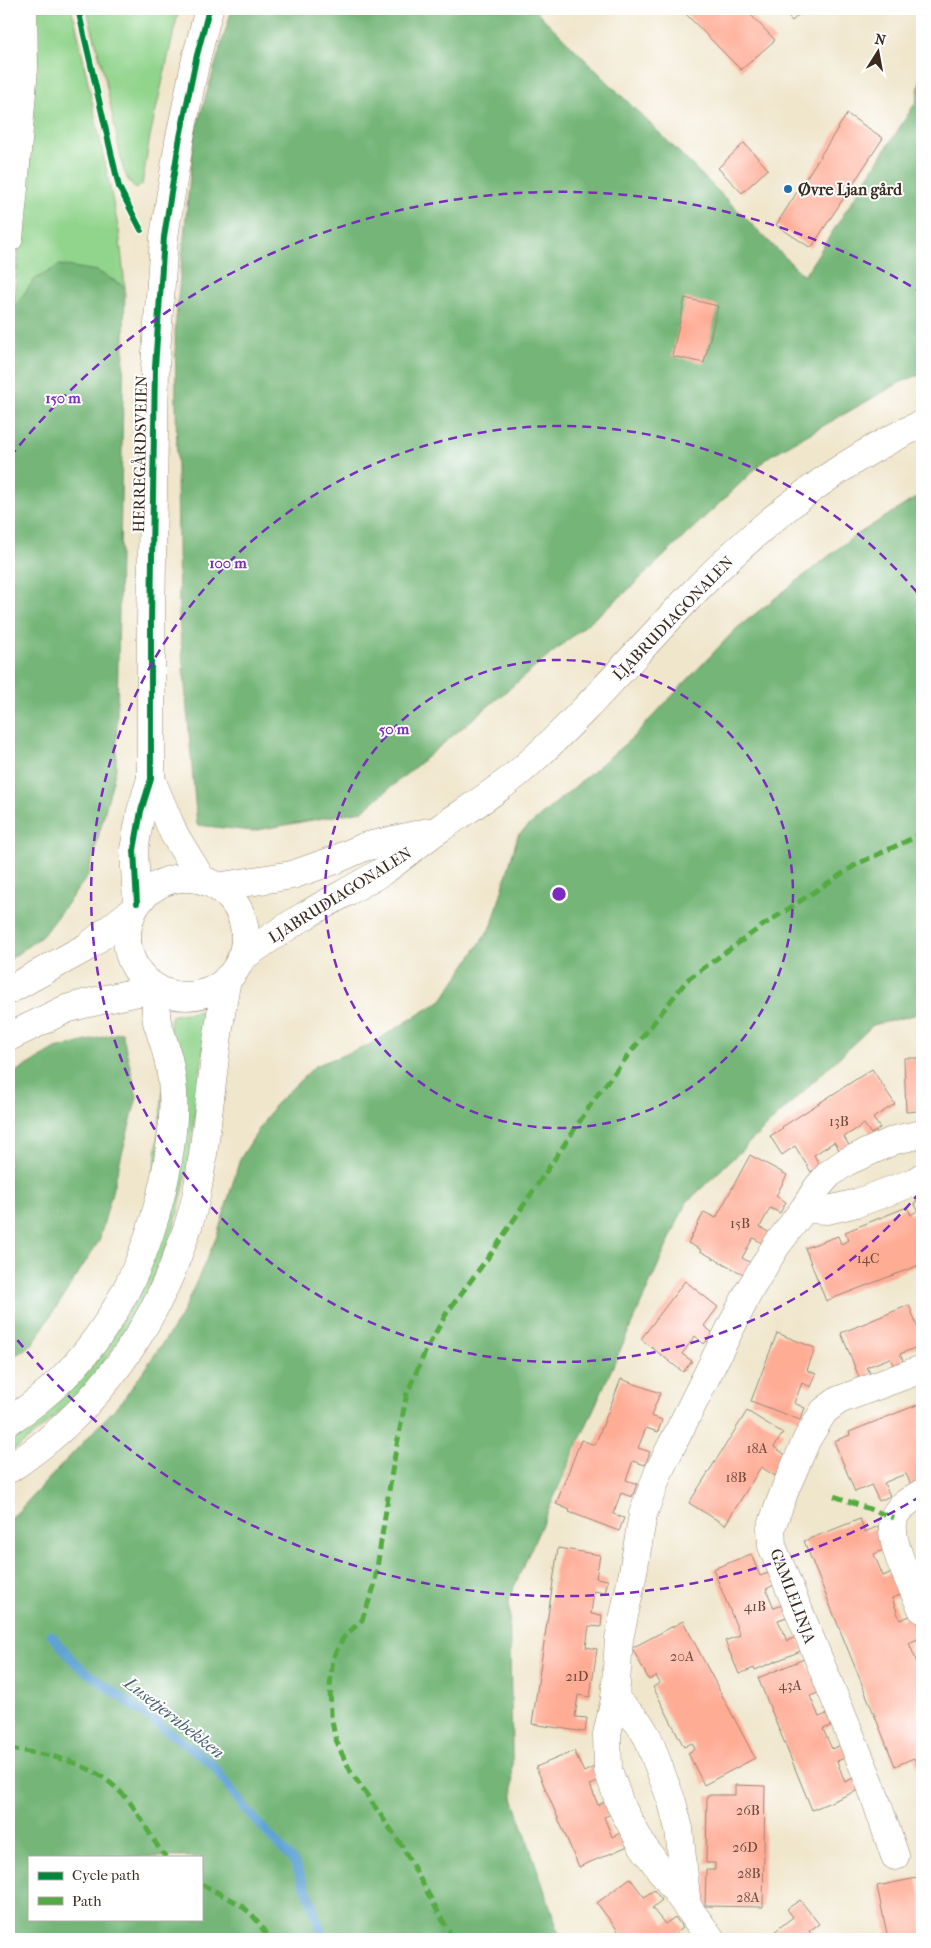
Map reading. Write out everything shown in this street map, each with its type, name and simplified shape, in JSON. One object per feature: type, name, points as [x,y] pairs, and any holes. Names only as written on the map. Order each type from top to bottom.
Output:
[{"type":"main road","points":[[9,238],[24,68],[22,9]]},
{"type":"main road","name":"HERREGÅRDSVEIEN","points":[[134,908],[134,850],[141,811],[151,779],[151,624],[155,367],[164,237],[179,142],[196,59],[209,9]]},
{"type":"main road","name":"LJABRUDIAGONALEN","points":[[234,968],[303,916],[384,870],[438,830],[479,803],[521,770],[594,701],[678,609],[749,540],[797,501],[848,465],[900,434],[922,424]]},
{"type":"main road","name":"HERREGÅRDSVEIEN","points":[[151,779],[174,834],[210,883]]},
{"type":"main road","name":"LJABRUDIAGONALEN","points":[[210,883],[292,874],[335,860],[364,846],[438,830]]},
{"type":"main road","points":[[9,990],[86,947],[134,908],[147,892],[159,884],[173,879],[187,878],[210,883],[228,895],[242,918],[245,931],[244,945],[234,968],[216,1041],[197,1193],[184,1238],[166,1286],[142,1330],[109,1379],[75,1416],[35,1452],[9,1469]]},
{"type":"main road","points":[[134,908],[127,929],[127,947],[132,963],[142,977],[156,988],[174,994],[193,996],[212,990],[234,968]]},
{"type":"main road","points":[[16,1034],[66,1009],[156,988]]},
{"type":"main road","points":[[9,1421],[46,1396],[77,1364],[114,1314],[137,1270],[153,1227],[169,1160],[173,1114],[173,1092],[167,1053],[157,1020],[156,988]]},
{"type":"main road","points":[[711,1939],[642,1845],[620,1804],[608,1770],[607,1734],[615,1698],[619,1639],[643,1514],[659,1471],[749,1291],[776,1246],[804,1209],[816,1188],[829,1174],[846,1162],[895,1140],[922,1134]]},
{"type":"main road","points":[[804,1209],[828,1210],[857,1203],[922,1177]]},
{"type":"main road","name":"GAMLELINJA","points":[[895,1856],[870,1783],[772,1546],[771,1528],[786,1487],[807,1440],[824,1411],[839,1400],[922,1369]]},
{"type":"main road","points":[[922,1493],[900,1508],[894,1518],[892,1529],[900,1555],[922,1609]]},
{"type":"main road","points":[[615,1698],[639,1723],[648,1738],[672,1802],[679,1829],[687,1907]]},
{"type":"green space","points":[[35,9],[71,9],[75,21],[119,231],[125,287],[97,271],[13,309],[22,214]]},
{"type":"green space","points":[[87,9],[179,9],[150,136],[142,185],[136,189],[128,180],[123,168],[104,74]]},
{"type":"green space","points":[[232,9],[538,9],[536,11],[804,276],[916,102],[922,71],[922,374],[901,382],[768,457],[627,591],[362,811],[252,831],[197,825],[179,617],[175,328],[194,136]]},
{"type":"green space","points":[[60,265],[97,271],[125,287],[116,769],[88,876],[42,936],[9,960],[9,377],[13,309],[34,280]]},
{"type":"green space","points":[[922,494],[922,1013],[873,1025],[686,1203],[509,1598],[513,1798],[561,1939],[9,1939],[9,1521],[123,1400],[180,1318],[217,1236],[240,1159],[274,1106],[315,1066],[369,1045],[442,1000],[492,925],[518,835],[632,738],[736,629],[853,537]]},
{"type":"green space","points":[[199,1011],[205,1012],[207,1017],[198,1096],[181,1201],[167,1248],[146,1295],[103,1364],[72,1400],[50,1421],[9,1454],[9,1437],[56,1403],[83,1377],[110,1342],[142,1287],[171,1017]]},
{"type":"green space","points":[[122,1032],[137,1097],[99,1241],[32,1345],[9,1359],[9,1076],[56,1049]]},
{"type":"building","points":[[681,9],[752,9],[748,12],[775,40],[741,70]]},
{"type":"building","points":[[781,9],[805,9],[792,21]]},
{"type":"building","points":[[847,114],[883,138],[811,248],[776,225]]},
{"type":"building","points":[[744,143],[768,169],[742,193],[718,168]]},
{"type":"building","points":[[685,298],[718,306],[704,363],[672,356]]},
{"type":"building","points":[[904,1058],[922,1058],[922,1100],[918,1100],[918,1111],[906,1112]]},
{"type":"building","points":[[872,1069],[895,1104],[873,1118],[880,1128],[871,1134],[864,1124],[844,1137],[850,1147],[841,1153],[834,1142],[814,1155],[820,1166],[811,1172],[795,1146],[782,1155],[770,1136]]},
{"type":"building","points":[[750,1155],[787,1175],[776,1196],[786,1202],[780,1213],[770,1208],[760,1227],[770,1233],[764,1244],[753,1238],[742,1258],[753,1264],[747,1276],[688,1243],[704,1212],[716,1218]]},
{"type":"building","points":[[922,1198],[922,1264],[826,1301],[805,1248],[838,1236],[841,1244],[849,1240],[845,1232],[907,1207],[911,1215],[918,1210],[914,1203]]},
{"type":"building","points":[[685,1281],[718,1307],[704,1326],[713,1333],[704,1344],[695,1336],[682,1354],[692,1361],[683,1372],[641,1339]]},
{"type":"building","points":[[909,1305],[922,1339],[922,1345],[900,1354],[905,1365],[895,1369],[890,1358],[867,1367],[872,1378],[861,1382],[841,1333]]},
{"type":"building","points":[[777,1333],[815,1348],[807,1370],[816,1374],[811,1387],[802,1383],[794,1403],[805,1408],[800,1420],[751,1401]]},
{"type":"building","points":[[621,1379],[660,1393],[651,1416],[662,1420],[658,1432],[646,1428],[638,1448],[650,1452],[645,1465],[633,1461],[626,1480],[637,1484],[632,1497],[621,1493],[613,1514],[624,1518],[619,1531],[569,1512],[570,1510],[556,1504],[581,1440],[595,1445]]},
{"type":"building","points":[[922,1403],[922,1483],[912,1487],[906,1474],[895,1478],[884,1483],[890,1496],[879,1501],[871,1485],[855,1492],[834,1441],[850,1435],[849,1432]]},
{"type":"building","points":[[747,1411],[783,1433],[774,1447],[787,1456],[775,1476],[761,1467],[725,1525],[689,1503]]},
{"type":"building","points":[[860,1519],[865,1532],[879,1526],[888,1548],[874,1554],[883,1576],[897,1570],[906,1593],[892,1598],[900,1620],[915,1614],[922,1634],[922,1637],[909,1643],[918,1665],[922,1663],[922,1778],[914,1758],[895,1766],[804,1541]]},
{"type":"building","points":[[558,1548],[600,1555],[596,1578],[608,1580],[605,1593],[594,1591],[591,1614],[602,1615],[601,1627],[589,1626],[586,1647],[597,1649],[590,1697],[578,1695],[575,1717],[587,1718],[585,1732],[532,1724]]},
{"type":"building","points":[[751,1554],[760,1576],[771,1572],[776,1584],[766,1589],[774,1608],[785,1604],[790,1616],[778,1620],[787,1641],[798,1636],[803,1650],[755,1670],[754,1668],[739,1674],[725,1641],[740,1635],[713,1569]]},
{"type":"building","points":[[683,1621],[755,1758],[704,1785],[688,1753],[695,1749],[692,1743],[684,1747],[653,1687],[660,1683],[656,1676],[649,1680],[632,1648]]},
{"type":"building","points":[[804,1659],[821,1692],[810,1696],[819,1717],[829,1713],[834,1725],[823,1729],[832,1749],[843,1744],[848,1757],[837,1761],[845,1782],[856,1777],[861,1789],[812,1810],[758,1678]]},
{"type":"building","points":[[574,1751],[584,1772],[594,1767],[600,1781],[590,1785],[598,1805],[608,1800],[614,1813],[604,1817],[612,1837],[622,1832],[628,1846],[579,1867],[536,1767]]},
{"type":"building","points":[[735,1785],[765,1786],[763,1907],[705,1906],[706,1870],[715,1870],[715,1863],[706,1863],[707,1795],[735,1795]]},
{"type":"building","points":[[630,1878],[644,1897],[654,1890],[662,1900],[652,1908],[665,1924],[675,1917],[683,1928],[674,1935],[677,1939],[624,1939],[597,1903]]},
{"type":"building","points":[[917,1878],[922,1900],[922,1939],[888,1939],[877,1886]]},
{"type":"building","points":[[800,1900],[819,1924],[809,1931],[815,1939],[765,1939],[793,1917],[787,1909]]},
{"type":"waterway","name":"Lusetjernbekken","points":[[51,1635],[77,1665],[211,1763],[243,1806],[294,1862],[311,1900],[323,1939]]},
{"type":"marked path","points":[[453,1939],[402,1846],[351,1772],[335,1737],[331,1715],[330,1687],[333,1658],[343,1638],[362,1620],[374,1587],[393,1465],[407,1393],[426,1350],[446,1314],[495,1248],[598,1094],[687,980],[762,926],[857,864],[922,834]]},
{"type":"marked path","points":[[834,1496],[894,1518]]},
{"type":"marked path","points":[[9,1749],[63,1759],[94,1772],[108,1781],[122,1793],[134,1808],[165,1856]]},
{"type":"marked path","points":[[202,1885],[232,1900],[248,1911],[255,1918],[268,1939]]},
{"type":"cycle path","points":[[78,9],[119,187],[141,230]]},
{"type":"cycle path","points":[[137,903],[134,850],[141,811],[151,779],[151,623],[155,367],[164,237],[179,142],[196,59],[209,9]]},
{"type":"place","name":"Øvre Ljan gård","points":[[788,189]]}]
